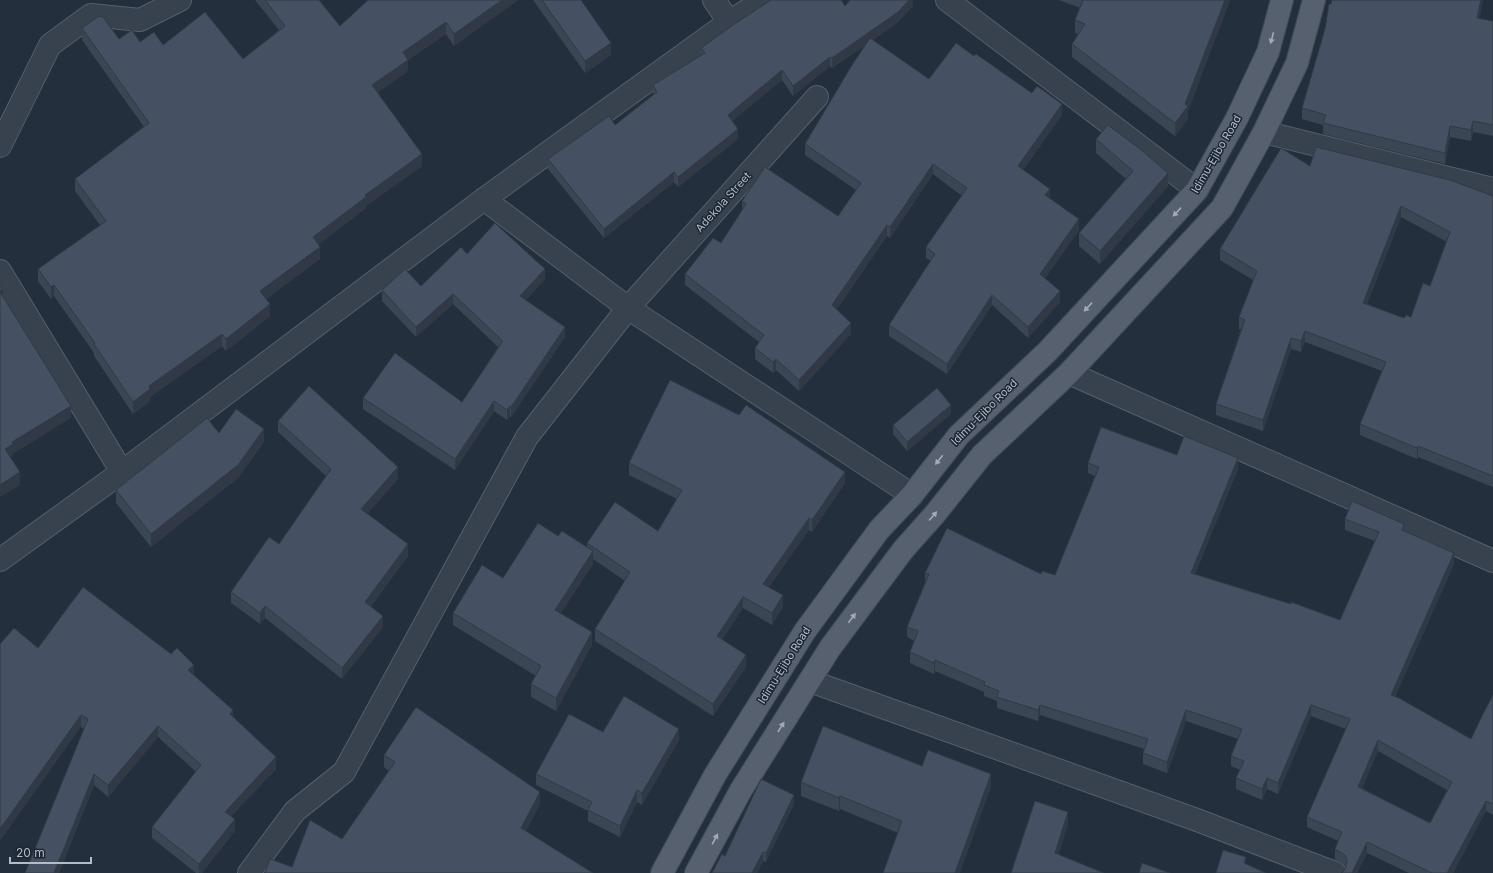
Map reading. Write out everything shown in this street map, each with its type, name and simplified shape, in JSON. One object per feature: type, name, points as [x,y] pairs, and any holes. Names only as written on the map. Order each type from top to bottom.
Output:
[{"type":"main road","name":"Idimu-Ejibo Road","points":[[662,873],[715,775],[805,631],[879,530],[912,495],[959,435],[1048,351],[1197,190],[1237,118],[1268,52],[1282,0]]},
{"type":"main road","points":[[696,873],[741,790],[830,648],[903,550],[935,514],[982,455],[1069,373],[1222,208],[1264,132],[1297,63],[1314,0]]},
{"type":"street","points":[[0,146],[50,45],[91,15],[140,20],[180,0]]},
{"type":"street","points":[[714,0],[730,22]]},
{"type":"street","points":[[0,560],[122,472],[484,199],[730,22],[764,0]]},
{"type":"street","points":[[947,0],[1197,190]]},
{"type":"street","name":"Adekola Street","points":[[249,873],[296,811],[344,772],[528,437],[628,308],[818,97]]},
{"type":"street","points":[[1264,132],[1493,189]]},
{"type":"street","points":[[484,199],[628,308],[912,495]]},
{"type":"street","points":[[0,271],[122,472]]},
{"type":"street","points":[[1069,373],[1493,561]]},
{"type":"street","points":[[810,681],[1197,820],[1335,873]]},
{"type":"building","points":[[265,0],[319,0],[340,26],[368,0],[502,0],[454,34],[446,22],[403,52],[408,60],[372,85],[422,154],[365,195],[366,197],[313,237],[320,247],[260,291],[270,304],[226,339],[222,334],[149,386],[150,389],[133,402],[94,344],[95,343],[54,285],[51,287],[38,269],[106,221],[75,179],[149,123],[82,28],[99,16],[103,17],[119,39],[132,30],[140,42],[154,32],[163,45],[205,12],[243,59],[285,26]]},
{"type":"building","points":[[542,0],[581,0],[611,43],[585,61]]},
{"type":"building","points":[[771,0],[841,0],[845,6],[850,0],[909,0],[898,12],[832,58],[830,57],[793,86],[782,70],[728,115],[738,129],[678,177],[674,172],[604,229],[548,159],[609,116],[615,125],[657,92],[653,85],[705,53],[701,48]]},
{"type":"building","points":[[1083,0],[1225,0],[1185,104],[1188,106],[1175,123],[1072,44],[1085,24],[1075,20]]},
{"type":"building","points":[[1332,0],[1481,0],[1477,18],[1493,21],[1493,125],[1473,121],[1471,130],[1450,126],[1445,153],[1323,123],[1326,115],[1302,108],[1325,29],[1329,4],[1331,4]]},
{"type":"building","points":[[870,38],[929,79],[956,43],[974,56],[976,54],[1032,93],[1037,86],[1062,104],[1018,166],[1050,189],[1045,195],[1079,219],[1040,274],[1060,291],[1028,327],[992,295],[947,364],[889,325],[935,254],[926,247],[967,188],[933,164],[890,227],[887,225],[832,305],[851,323],[799,380],[776,359],[773,362],[755,348],[764,335],[685,274],[713,238],[721,243],[746,204],[742,201],[765,167],[838,216],[861,183],[805,144],[852,65]]},
{"type":"building","points":[[1108,125],[1140,149],[1168,173],[1100,251],[1079,233],[1133,171],[1096,139]]},
{"type":"building","points":[[1316,147],[1450,180],[1493,196],[1493,476],[1418,446],[1417,448],[1360,424],[1386,362],[1305,331],[1301,341],[1291,338],[1263,420],[1216,404],[1245,320],[1239,317],[1257,271],[1220,249],[1281,148],[1310,166]],"holes":[[[1401,206],[1450,232],[1430,286],[1423,283],[1411,317],[1406,315],[1404,318],[1363,303]]]},
{"type":"building","points":[[495,223],[545,269],[520,296],[565,327],[511,407],[510,406],[507,410],[494,401],[455,459],[363,398],[395,353],[462,402],[503,341],[453,294],[416,327],[382,290],[405,269],[421,286],[461,247],[467,254]]},
{"type":"building","points":[[0,284],[3,289],[0,291]]},
{"type":"building","points":[[0,292],[71,406],[12,442],[13,444],[5,449],[20,472],[0,485]]},
{"type":"building","points":[[670,380],[739,415],[746,405],[845,472],[812,520],[809,518],[763,584],[783,595],[772,613],[743,597],[717,636],[746,655],[713,704],[595,629],[630,572],[587,543],[615,502],[658,531],[682,490],[629,463]]},
{"type":"building","points":[[309,386],[398,467],[361,509],[408,544],[365,602],[383,616],[342,668],[265,606],[260,613],[231,592],[269,537],[279,544],[331,469],[278,421]]},
{"type":"building","points":[[937,388],[951,405],[907,442],[893,425]]},
{"type":"building","points":[[236,409],[264,429],[238,465],[151,534],[116,490],[207,418],[219,433]]},
{"type":"building","points":[[1101,427],[1177,455],[1184,436],[1238,458],[1191,573],[1291,604],[1291,602],[1340,620],[1379,532],[1345,519],[1352,501],[1404,524],[1402,530],[1454,553],[1391,695],[1399,698],[1471,739],[1493,695],[1493,804],[1486,801],[1447,873],[1432,873],[1367,842],[1352,873],[1341,873],[1346,867],[1347,861],[1345,855],[1335,849],[1342,832],[1307,817],[1350,719],[1311,705],[1278,783],[1267,778],[1262,789],[1236,778],[1244,761],[1231,756],[1242,729],[1186,710],[1167,762],[1143,753],[1148,739],[1040,705],[1038,710],[997,697],[999,691],[984,685],[985,682],[935,660],[934,663],[910,652],[918,631],[907,627],[929,574],[925,573],[947,528],[1041,574],[1042,571],[1055,575],[1099,467],[1088,463]],"holes":[[[1378,740],[1452,782],[1430,823],[1358,787]]]},
{"type":"building","points":[[538,523],[558,536],[562,531],[593,551],[555,610],[592,632],[556,698],[531,684],[541,666],[453,613],[482,565],[503,578]]},
{"type":"building","points":[[83,587],[171,654],[177,648],[194,665],[188,670],[233,710],[230,714],[276,757],[225,812],[235,819],[199,864],[152,827],[201,765],[158,726],[108,785],[94,774],[54,873],[25,873],[88,719],[81,715],[0,829],[0,644],[14,628],[38,648]]},
{"type":"building","points":[[624,696],[679,729],[642,793],[637,790],[620,826],[588,810],[592,802],[536,774],[569,714],[603,732]]},
{"type":"building","points":[[416,707],[540,792],[521,828],[593,873],[265,873],[270,859],[292,867],[310,820],[342,839],[395,762],[384,755]]},
{"type":"building","points":[[823,726],[922,766],[928,750],[991,774],[955,873],[883,873],[902,821],[840,796],[839,798],[801,782]]},
{"type":"building","points":[[761,779],[794,795],[766,853],[763,852],[752,873],[712,873],[722,854],[725,856]]},
{"type":"building","points":[[1035,801],[1068,812],[1055,853],[1104,873],[1011,873]]},
{"type":"building","points":[[1223,850],[1246,857],[1244,863],[1266,873],[1216,873]]},
{"type":"building","points":[[1142,863],[1170,873],[1139,873]]}]
